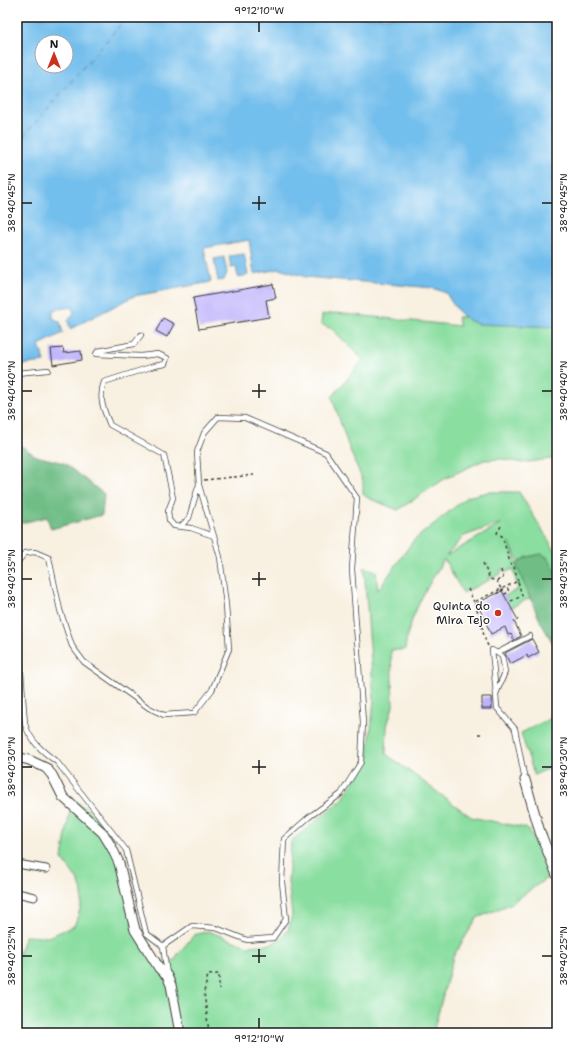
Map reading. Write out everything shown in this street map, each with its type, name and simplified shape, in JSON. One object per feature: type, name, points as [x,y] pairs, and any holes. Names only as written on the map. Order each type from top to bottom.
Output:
[{"type":"street","points":[[17,757],[29,760],[46,768],[52,775],[63,797],[103,833],[119,863],[135,930],[159,968],[167,976],[174,996],[180,1033]]},
{"type":"street","points":[[526,780],[540,832],[557,875]]},
{"type":"street","points":[[17,864],[46,869]]},
{"type":"street","points":[[17,893],[34,897]]},
{"type":"lane","points":[[141,335],[134,344],[98,351],[96,354],[141,356],[158,354],[167,358],[165,364],[104,382],[101,390],[102,405],[110,425],[164,455],[173,498],[168,511],[169,520],[174,526],[214,536]]},
{"type":"lane","points":[[17,373],[48,370]]},
{"type":"lane","points":[[17,563],[25,553],[35,552],[49,558],[60,610],[72,646],[84,662],[149,708],[164,715],[194,713],[212,690],[229,649],[221,564],[199,485],[198,452],[204,434],[218,417],[245,418],[326,453],[356,498],[352,569],[363,722],[361,762],[341,794],[284,839],[282,882],[286,919],[273,938],[247,940],[216,928],[192,926],[163,946]]},
{"type":"lane","points":[[180,527],[189,518],[199,485]]},
{"type":"lane","points":[[17,619],[25,724],[28,734],[44,752],[57,762],[126,850],[146,933],[163,946],[167,976]]},
{"type":"lane","points":[[497,654],[530,636]]},
{"type":"lane","points":[[496,694],[505,672],[502,656],[492,650],[497,708],[514,730],[526,780]]},
{"type":"path","points":[[203,480],[254,475]]},
{"type":"path","points":[[501,526],[497,532],[502,536],[511,566],[514,567],[522,596],[509,602]]},
{"type":"path","points":[[483,563],[490,579],[497,581],[503,578],[501,570]]},
{"type":"path","points":[[497,581],[501,589]]},
{"type":"path","points":[[474,602],[518,581]]},
{"type":"path","points":[[496,594],[503,590],[505,594],[509,592],[507,587]]},
{"type":"path","points":[[468,589],[481,620],[484,637],[489,648]]},
{"type":"path","points":[[209,1033],[204,992],[208,975],[219,974],[219,990]]},
{"type":"green space","points":[[336,313],[460,326],[457,317],[489,316],[557,327],[557,458],[522,463],[502,459],[484,460],[446,478],[398,510],[368,498],[363,494],[363,481],[349,448],[332,397],[363,360],[332,329],[321,324],[322,315]]},
{"type":"green space","points":[[17,443],[36,456],[64,463],[104,494],[102,515],[51,529],[47,517],[17,524]]},
{"type":"green space","points":[[488,492],[519,492],[557,554],[557,579],[552,565],[547,557],[542,554],[527,557],[519,562],[509,542],[530,598],[510,608],[505,596],[518,589],[513,569],[504,573],[502,569],[500,570],[501,574],[492,578],[489,576],[489,580],[463,593],[444,559],[425,591],[414,614],[405,650],[391,650],[393,706],[387,726],[386,754],[471,817],[526,828],[557,867],[557,871],[510,904],[477,918],[453,957],[433,1033],[17,1033],[17,959],[25,936],[48,937],[74,926],[81,905],[82,890],[75,876],[62,859],[72,797],[97,818],[113,840],[127,871],[137,922],[157,962],[175,960],[178,954],[194,935],[208,931],[247,946],[272,944],[282,937],[288,930],[292,915],[288,881],[291,841],[343,799],[368,756],[374,700],[364,567],[376,571],[378,590],[413,541],[467,497]],"holes":[[[501,524],[446,556],[464,536]]]},
{"type":"green space","points":[[542,554],[553,567],[556,573],[558,585],[555,607],[557,614],[557,650],[541,623],[516,565],[527,557]]},
{"type":"green space","points":[[553,717],[557,717],[557,765],[534,775],[521,733]]},
{"type":"water","points":[[17,17],[557,17],[557,327],[477,324],[458,311],[446,293],[433,288],[306,277],[279,269],[254,274],[249,240],[204,248],[211,282],[134,296],[70,329],[68,320],[74,314],[72,307],[53,310],[53,318],[60,322],[63,333],[39,345],[45,362],[17,365]]},
{"type":"water","points":[[244,254],[248,275],[238,277],[236,267],[231,268],[229,256]]},
{"type":"water","points":[[224,257],[227,273],[224,280],[218,281],[214,259]]},
{"type":"building","points":[[273,284],[276,298],[266,300],[269,317],[199,329],[193,298]]},
{"type":"building","points":[[163,318],[174,324],[167,337],[156,331]]},
{"type":"building","points":[[63,348],[64,353],[81,351],[82,360],[53,365],[51,349]]},
{"type":"building","name":"Quinta do Mira Tejo","points":[[502,591],[518,620],[514,621],[521,636],[514,640],[511,634],[508,635],[505,627],[491,634],[477,603]]},
{"type":"building","points":[[532,639],[539,652],[528,658],[527,655],[510,664],[505,653]]},
{"type":"building","points":[[482,697],[492,697],[492,709],[482,709]]},
{"type":"ferry route","points":[[17,144],[127,17]]},
{"type":"place","name":"Quinta do Mira Tejo","points":[[498,613]]}]
